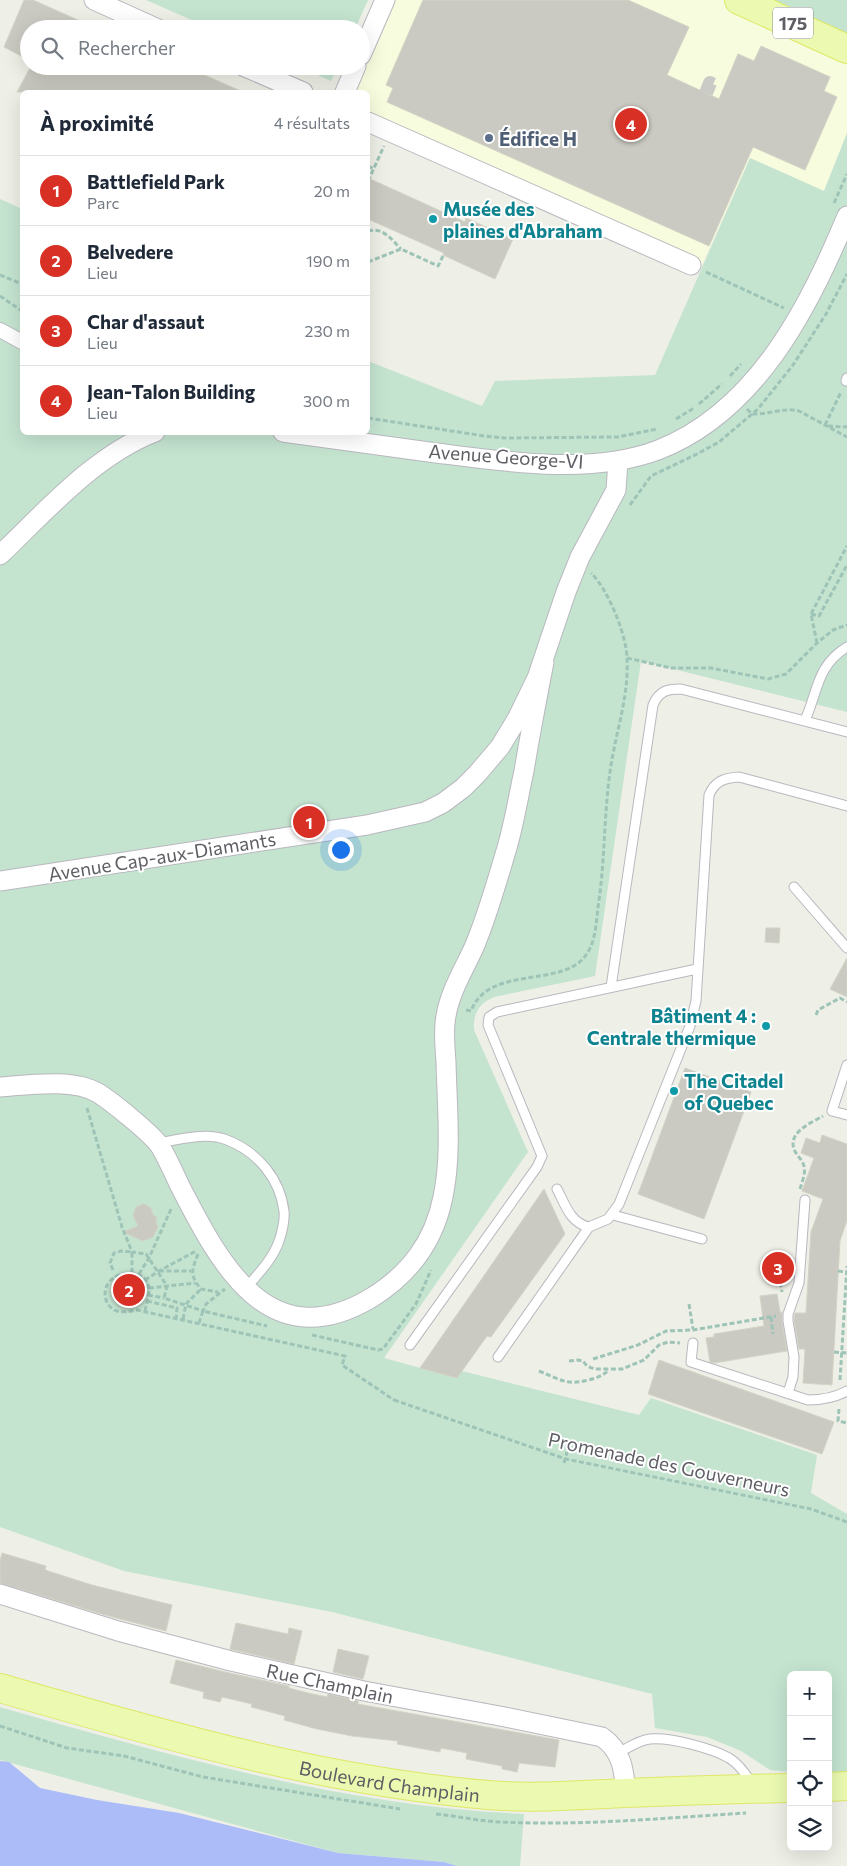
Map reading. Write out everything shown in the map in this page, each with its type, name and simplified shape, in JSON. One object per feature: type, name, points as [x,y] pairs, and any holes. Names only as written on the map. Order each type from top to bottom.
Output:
[{"type":"main road","name":"175","points":[[739,0],[847,49]]},
{"type":"main road","name":"Boulevard Champlain","points":[[0,1688],[141,1729],[218,1748],[381,1781],[490,1795],[533,1796],[787,1788]]},
{"type":"main road","points":[[832,1787],[847,1786]]},
{"type":"street","points":[[94,0],[138,20]]},
{"type":"street","points":[[370,34],[385,0]]},
{"type":"street","points":[[263,75],[297,90]]},
{"type":"street","points":[[346,90],[352,75]]},
{"type":"street","points":[[370,123],[692,265]]},
{"type":"street","name":"Avenue George-VI","points":[[306,435],[478,458],[565,465],[618,461],[657,450],[692,433],[722,412],[765,366],[798,320],[839,212]]},
{"type":"street","points":[[0,330],[20,341]]},
{"type":"street","points":[[0,555],[92,469],[148,435]]},
{"type":"street","name":"Avenue Cap-aux-Diamants","points":[[0,1087],[81,1086],[96,1092],[112,1103],[159,1144],[210,1243],[238,1281],[262,1302],[282,1313],[310,1318],[336,1315],[380,1292],[409,1268],[422,1252],[434,1228],[443,1197],[448,1147],[445,1018],[454,988],[476,941],[507,850],[516,813],[544,662],[566,592],[580,557],[616,490],[618,461]]},
{"type":"street","name":"Avenue Cap-aux-Diamants","points":[[0,881],[367,825],[425,812],[443,803],[463,788],[500,747],[517,720],[544,662]]},
{"type":"street","name":"Rue Champlain","points":[[0,1594],[118,1631],[230,1661],[364,1691],[602,1737],[611,1743],[618,1753]]},
{"type":"street","points":[[618,1753],[624,1771],[626,1793]]},
{"type":"lane","points":[[805,720],[811,708],[817,681],[829,663],[847,647]]},
{"type":"lane","points":[[611,987],[653,705],[656,696],[670,689],[681,689],[847,732]]},
{"type":"lane","points":[[557,1189],[575,1222],[580,1226],[589,1227],[613,1215],[631,1176],[690,1026],[695,1007],[709,795],[712,787],[720,780],[739,777],[847,806]]},
{"type":"lane","points":[[794,887],[847,948]]},
{"type":"lane","points":[[410,1345],[537,1167],[542,1156],[488,1025],[489,1017],[497,1012],[697,969]]},
{"type":"lane","points":[[847,1065],[832,1111],[847,1115]]},
{"type":"lane","points":[[159,1144],[199,1137],[226,1140],[256,1157],[276,1181],[285,1213],[279,1242],[268,1262],[246,1288]]},
{"type":"lane","points":[[788,1393],[793,1377],[794,1357],[788,1314],[799,1283],[805,1200]]},
{"type":"lane","points":[[613,1215],[702,1239]]},
{"type":"lane","points":[[498,1357],[589,1227]]},
{"type":"lane","points":[[692,1343],[691,1362],[808,1400],[821,1400],[843,1393]]},
{"type":"lane","points":[[618,1753],[650,1739],[699,1746],[729,1758],[742,1769],[755,1788]]},
{"type":"path","points":[[370,177],[390,132]]},
{"type":"path","points":[[370,167],[374,169]]},
{"type":"path","points":[[839,212],[847,174]]},
{"type":"path","points":[[370,230],[381,229],[401,249],[438,266],[443,256]]},
{"type":"path","points":[[370,261],[401,249]]},
{"type":"path","points":[[692,265],[783,307]]},
{"type":"path","points":[[624,513],[652,476],[718,442],[752,414],[793,365],[826,314],[847,274]]},
{"type":"path","points":[[0,275],[20,283]]},
{"type":"path","points":[[0,296],[20,309]]},
{"type":"path","points":[[779,315],[787,302]]},
{"type":"path","points":[[672,422],[697,406],[743,362]]},
{"type":"path","points":[[825,425],[846,379]]},
{"type":"path","points":[[752,414],[762,415],[793,410],[847,437]]},
{"type":"path","points":[[370,418],[505,438],[618,437],[659,428]]},
{"type":"path","points":[[825,425],[847,427]]},
{"type":"path","points":[[817,643],[811,614],[847,546]]},
{"type":"path","points":[[587,581],[594,565]]},
{"type":"path","points":[[811,614],[820,616],[847,565]]},
{"type":"path","points":[[460,1009],[471,1011],[477,999],[484,992],[495,986],[554,973],[574,965],[586,956],[594,938],[603,865],[610,770],[623,705],[628,658],[624,641],[602,587],[590,573]]},
{"type":"path","points":[[628,658],[671,668],[712,668],[768,679],[776,678],[786,674],[833,630],[847,625]]},
{"type":"path","points":[[816,1016],[818,1010],[833,1004],[837,999],[840,998],[847,1002]]},
{"type":"path","points":[[81,1086],[122,1228],[132,1252],[132,1273]]},
{"type":"path","points":[[805,1200],[800,1191],[804,1166],[793,1146],[794,1139],[798,1132],[832,1111]]},
{"type":"path","points":[[139,1274],[149,1258],[168,1215]]},
{"type":"path","points":[[145,1280],[158,1270],[199,1249],[192,1271],[195,1283],[201,1289],[219,1292],[206,1304],[199,1323]]},
{"type":"path","points":[[113,1270],[110,1263],[114,1252],[146,1254],[167,1286],[164,1298]]},
{"type":"path","points":[[311,1335],[378,1350],[383,1349],[416,1304],[434,1262]]},
{"type":"path","points":[[847,1266],[842,1352],[843,1393],[838,1421],[847,1423]]},
{"type":"path","points":[[158,1270],[192,1271]]},
{"type":"path","points":[[838,1271],[847,1272]]},
{"type":"path","points":[[132,1273],[139,1274],[149,1288],[145,1311],[124,1312],[115,1310],[108,1305],[105,1298],[105,1289],[109,1281],[123,1274],[132,1273]]},
{"type":"path","points":[[149,1288],[195,1283]]},
{"type":"path","points":[[185,1320],[186,1304],[201,1289]]},
{"type":"path","points":[[148,1295],[186,1304],[203,1311],[272,1327]]},
{"type":"path","points":[[147,1301],[178,1308],[176,1318]]},
{"type":"path","points":[[569,1361],[578,1360],[594,1369],[622,1369],[644,1360],[660,1346],[668,1342],[692,1343],[689,1304]]},
{"type":"path","name":"Promenade des Gouverneurs","points":[[145,1311],[344,1356],[342,1365],[394,1400],[565,1461],[812,1509],[847,1522]]},
{"type":"path","points":[[771,1317],[773,1334]]},
{"type":"path","points":[[834,1352],[847,1353]]},
{"type":"path","points":[[539,1371],[568,1383],[576,1384],[602,1376],[609,1370]]},
{"type":"path","points":[[565,1461],[567,1452]]},
{"type":"shaded area","points":[[146,0],[368,0],[359,20],[192,20]]},
{"type":"shaded area","points":[[385,0],[739,0],[847,49],[847,133],[824,191],[750,158],[700,269],[370,123],[370,90],[346,90],[352,75],[370,75],[370,34]]},
{"type":"shaded area","points":[[739,0],[847,0],[847,49]]},
{"type":"shaded area","points":[[317,75],[334,75],[331,81]]},
{"type":"shaded area","points":[[847,133],[847,712],[641,661],[595,976],[494,997],[480,1006],[474,1019],[474,1030],[528,1152],[384,1358],[457,1378],[462,1371],[639,1415],[651,1398],[817,1455],[811,1493],[847,1514],[847,1777],[832,1775],[832,1671],[787,1671],[787,1772],[770,1770],[741,1751],[707,1737],[655,1728],[652,1694],[332,1612],[124,1571],[0,1527],[0,199],[20,208],[20,435],[370,435],[370,362],[482,406],[495,381],[655,375],[750,158],[824,191]]},
{"type":"shaded area","points":[[0,1707],[193,1760],[325,1790],[458,1809],[524,1814],[520,1866],[457,1866],[444,1862],[338,1853],[0,1760]]},
{"type":"water","points":[[0,1761],[9,1762],[40,1788],[97,1800],[179,1813],[338,1853],[444,1862],[457,1866],[0,1866]]},
{"type":"building","points":[[24,0],[33,0],[78,20],[20,20],[20,55],[4,47]]},
{"type":"building","points":[[423,0],[628,0],[689,27],[667,75],[719,99],[738,54],[754,61],[761,46],[830,77],[824,91],[837,97],[805,170],[753,147],[709,246],[387,102],[393,88],[386,85]]},
{"type":"building","points":[[26,75],[204,75],[238,90],[20,90],[20,92],[17,92]]},
{"type":"building","points":[[370,179],[465,222],[466,218],[513,239],[495,279],[443,255],[444,253],[370,220]]},
{"type":"building","points":[[766,928],[780,928],[779,943],[765,942]]},
{"type":"building","points":[[847,958],[847,997],[830,989]]},
{"type":"building","points":[[685,1068],[751,1092],[704,1219],[638,1194]]},
{"type":"building","points":[[822,1135],[847,1144],[847,1220],[840,1241],[832,1385],[803,1383],[805,1349],[799,1349],[794,1320],[795,1313],[806,1313],[811,1232],[823,1199],[802,1191],[814,1158],[801,1153],[806,1138],[820,1143]]},
{"type":"building","points":[[544,1189],[565,1234],[491,1337],[487,1336],[457,1378],[420,1368]]},
{"type":"building","points":[[144,1204],[151,1208],[153,1215],[157,1217],[158,1227],[153,1237],[143,1241],[123,1232],[138,1226],[133,1215],[136,1207]]},
{"type":"building","points":[[129,1275],[135,1276],[143,1284],[143,1296],[135,1304],[129,1305],[123,1304],[115,1296],[114,1290],[115,1284],[123,1276]]},
{"type":"building","points":[[777,1294],[780,1312],[782,1312],[787,1351],[714,1363],[710,1362],[706,1338],[714,1337],[714,1334],[764,1326],[760,1296]]},
{"type":"building","points":[[659,1360],[834,1422],[822,1454],[648,1394]]},
{"type":"building","points":[[2,1553],[46,1566],[45,1570],[92,1585],[172,1605],[166,1631],[105,1615],[0,1583]]},
{"type":"building","points":[[236,1623],[288,1634],[289,1628],[302,1631],[294,1664],[230,1649]]},
{"type":"building","points":[[338,1649],[369,1656],[363,1679],[333,1672]]},
{"type":"building","points":[[176,1660],[289,1686],[289,1688],[308,1693],[327,1697],[328,1694],[358,1701],[358,1704],[559,1740],[555,1767],[519,1763],[517,1772],[502,1769],[502,1766],[466,1759],[467,1753],[441,1748],[440,1752],[397,1744],[398,1741],[352,1736],[317,1729],[284,1720],[285,1716],[251,1707],[252,1704],[222,1697],[220,1702],[203,1698],[204,1692],[170,1683]]},
{"type":"tunnel","points":[[706,93],[710,83],[718,87]]},
{"type":"place","name":"Jean-Talon Building","points":[[631,124]]},
{"type":"place","name":"Édifice H","points":[[489,138]]},
{"type":"place","name":"Musée des plaines d'Abraham","points":[[433,219]]},
{"type":"place","name":"Battlefield Park","points":[[309,822]]},
{"type":"place","name":"Bâtiment 4 : Centrale thermique","points":[[766,1026]]},
{"type":"place","name":"The Citadel of Quebec","points":[[674,1091]]},
{"type":"place","name":"Char d'assaut","points":[[778,1268]]},
{"type":"place","name":"Belvedere","points":[[129,1290]]}]
